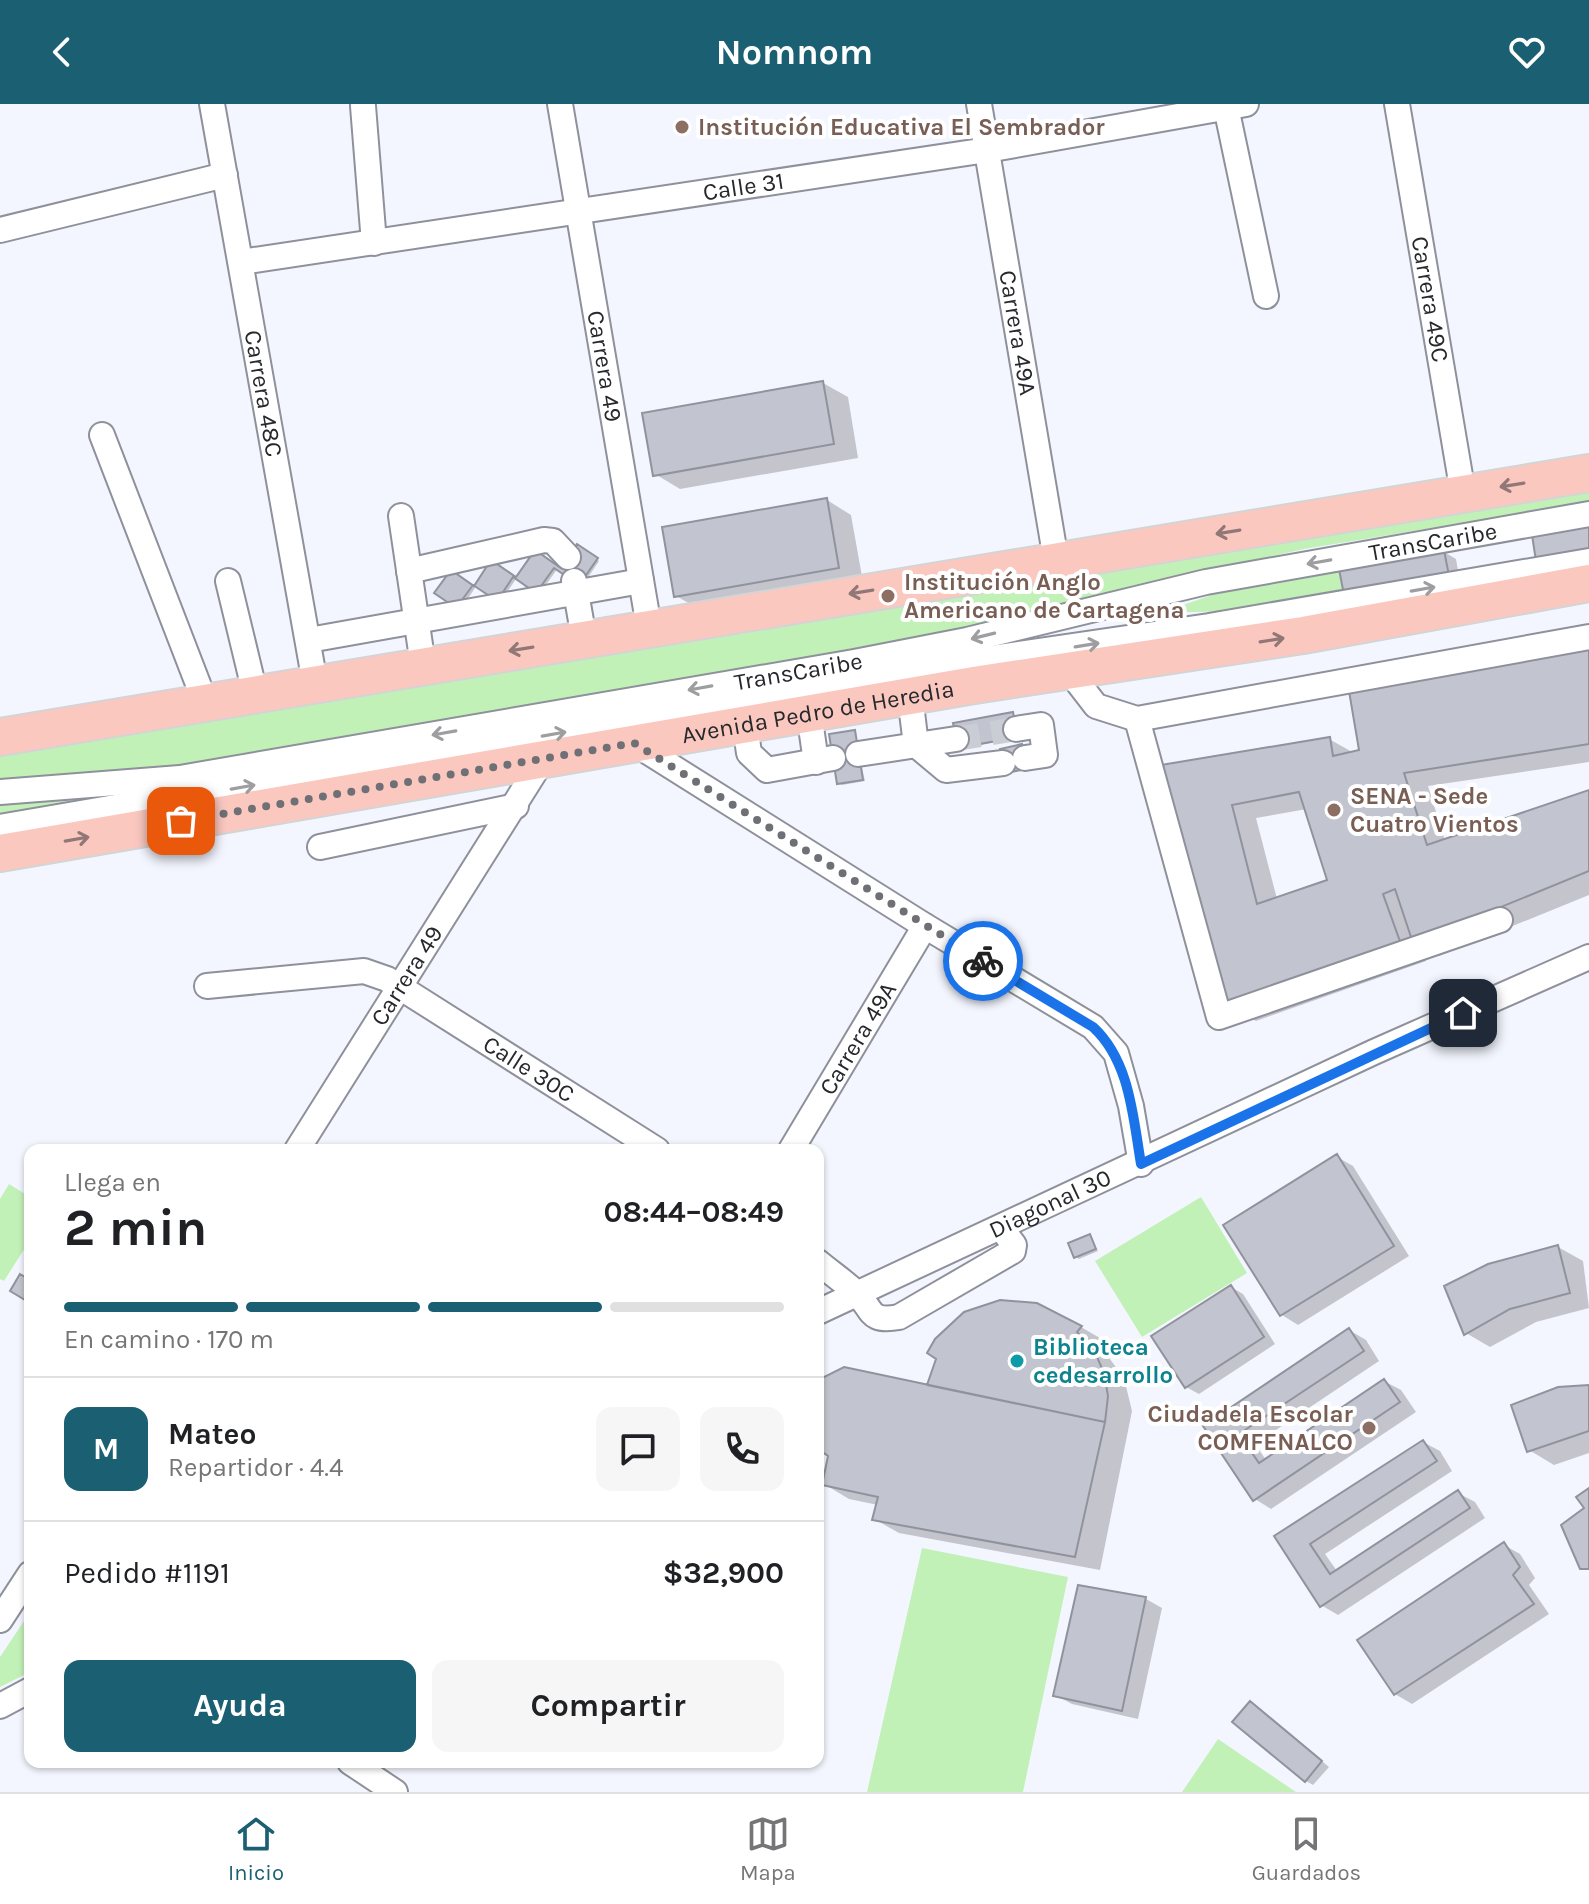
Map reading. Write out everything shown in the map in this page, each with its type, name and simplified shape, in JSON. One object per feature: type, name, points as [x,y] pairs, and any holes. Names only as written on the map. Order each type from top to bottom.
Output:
[{"type":"highway","points":[[0,737],[1589,473]]},
{"type":"highway","name":"Avenida Pedro de Heredia","points":[[0,853],[910,696],[1303,635],[1589,583]]},
{"type":"street","name":"Carrera 48C","points":[[212,104],[315,683]]},
{"type":"street","name":"Carrera 49","points":[[560,104],[649,627]]},
{"type":"street","name":"Carrera 49A","points":[[979,104],[1056,560]]},
{"type":"street","name":"Carrera 49C","points":[[1397,104],[1463,493]]},
{"type":"street","points":[[363,106],[374,243]]},
{"type":"street","points":[[1236,106],[1266,296]]},
{"type":"street","name":"Calle 31","points":[[241,262],[987,150],[1192,108],[1236,106]]},
{"type":"street","points":[[0,230],[225,175]]},
{"type":"street","points":[[102,435],[205,702]]},
{"type":"street","name":"TransCaribe","points":[[0,792],[180,778],[839,665],[967,640],[1206,582],[1589,514]]},
{"type":"street","points":[[401,516],[423,665]]},
{"type":"street","points":[[409,571],[544,540],[553,541],[568,557]]},
{"type":"street","name":"TransCaribe","points":[[0,827],[937,666],[1209,626],[1589,561]]},
{"type":"street","points":[[228,581],[255,693]]},
{"type":"street","points":[[309,640],[575,587],[641,581]]},
{"type":"street","points":[[575,587],[584,638]]},
{"type":"street","points":[[1069,671],[1096,706],[1137,719],[1589,637]]},
{"type":"street","points":[[910,696],[916,745],[946,770],[1045,755],[1041,725],[1016,729]]},
{"type":"street","points":[[745,725],[749,753],[767,770],[825,760],[809,713]]},
{"type":"street","points":[[1137,719],[1219,1017],[1500,920]]},
{"type":"street","points":[[858,754],[956,739]]},
{"type":"street","points":[[634,743],[925,926],[1093,1027],[1116,1053],[1131,1106],[1141,1164]]},
{"type":"street","name":"Carrera 49","points":[[301,1144],[543,759]]},
{"type":"street","points":[[320,847],[516,806]]},
{"type":"street","name":"Carrera 49A","points":[[795,1144],[925,926]]},
{"type":"street","name":"Diagonal 30","points":[[824,1309],[1141,1164],[1374,1052],[1589,957]]},
{"type":"street","name":"Calle 30C","points":[[207,986],[364,971],[401,988],[648,1144]]},
{"type":"street","points":[[824,1267],[858,1294],[870,1314],[884,1320],[899,1317],[1013,1251],[1014,1245],[1001,1228]]},
{"type":"street","points":[[0,1620],[24,1583]]},
{"type":"street","points":[[359,1768],[395,1792]]},
{"type":"green space","points":[[1589,487],[1589,502],[1304,549],[859,652],[184,772],[0,782],[0,750],[625,645],[884,609]]},
{"type":"green space","points":[[1339,569],[1344,595],[1232,611],[1160,613],[1229,589]]},
{"type":"green space","points":[[126,795],[0,817],[0,804]]},
{"type":"green space","points":[[9,1184],[24,1193],[24,1249],[4,1281],[0,1279],[0,1199]]},
{"type":"green space","points":[[1201,1197],[1247,1273],[1142,1337],[1095,1261]]},
{"type":"green space","points":[[922,1548],[1068,1577],[1023,1792],[867,1792]]},
{"type":"green space","points":[[24,1621],[24,1675],[0,1687],[0,1657]]},
{"type":"green space","points":[[1218,1739],[1296,1792],[1182,1792]]},
{"type":"building","points":[[823,381],[834,444],[653,476],[642,413]]},
{"type":"building","points":[[827,498],[839,568],[674,597],[662,527]]},
{"type":"building","points":[[1589,525],[1589,552],[1536,561],[1532,535]]},
{"type":"building","points":[[577,544],[598,558],[579,585],[554,568],[536,593],[513,577],[497,601],[474,586],[491,560],[516,577],[535,550],[561,568]]},
{"type":"building","points":[[1444,550],[1449,576],[1344,595],[1339,569]]},
{"type":"building","points":[[451,570],[473,585],[456,608],[434,593]]},
{"type":"building","points":[[1589,648],[1589,744],[1404,773],[1427,845],[1589,790],[1589,871],[1413,943],[1395,889],[1383,894],[1402,947],[1230,1008],[1213,966],[1161,765],[1330,737],[1333,756],[1359,750],[1349,691]],"holes":[[[1299,792],[1327,880],[1257,904],[1232,805]]]},
{"type":"building","points":[[1013,712],[1018,737],[958,748],[953,723]]},
{"type":"building","points":[[855,730],[863,780],[837,784],[829,734]]},
{"type":"building","points":[[1022,744],[1027,769],[1005,773],[1000,749]]},
{"type":"building","points":[[1337,1154],[1394,1246],[1280,1316],[1223,1225]]},
{"type":"building","points":[[1090,1234],[1096,1249],[1074,1258],[1068,1243]]},
{"type":"building","points":[[1558,1245],[1570,1293],[1510,1309],[1464,1335],[1444,1286],[1488,1264]]},
{"type":"building","points":[[20,1274],[24,1276],[24,1299],[10,1291]]},
{"type":"building","points":[[1231,1285],[1264,1337],[1185,1388],[1151,1336]]},
{"type":"building","name":"Biblioteca cedesarrollo","points":[[1000,1300],[1037,1303],[1082,1326],[1077,1332],[1094,1350],[1104,1373],[1108,1396],[1105,1422],[927,1385],[936,1359],[927,1353],[935,1339],[964,1312]]},
{"type":"building","points":[[1349,1328],[1364,1351],[1239,1434],[1259,1463],[1384,1379],[1400,1402],[1253,1501],[1203,1426]]},
{"type":"building","points":[[844,1367],[1105,1422],[1075,1557],[872,1520],[878,1497],[824,1485],[828,1456],[824,1453],[824,1377]]},
{"type":"building","points":[[1589,1385],[1589,1431],[1527,1452],[1511,1405],[1558,1387]]},
{"type":"building","points":[[1423,1440],[1437,1461],[1310,1544],[1330,1574],[1458,1490],[1470,1508],[1320,1607],[1274,1536]]},
{"type":"building","points":[[1589,1488],[1589,1569],[1580,1569],[1561,1525],[1584,1508],[1576,1497]]},
{"type":"building","points":[[1504,1542],[1520,1567],[1513,1575],[1534,1604],[1394,1695],[1357,1640]]},
{"type":"building","points":[[1078,1585],[1146,1597],[1122,1711],[1053,1696]]},
{"type":"building","points":[[1250,1701],[1322,1761],[1305,1782],[1232,1722]]},
{"type":"tunnel","points":[[956,739],[1016,729]]},
{"type":"way so far","points":[[181,821],[634,743],[983,961]]},
{"type":"place","name":"Institución Educativa El Sembrador","points":[[682,127]]},
{"type":"place","name":"Institución Anglo Americano de Cartagena","points":[[888,596]]},
{"type":"place","name":"SENA - Sede Cuatro Vientos","points":[[1334,810]]},
{"type":"place","name":"Biblioteca cedesarrollo","points":[[1017,1361]]},
{"type":"place","name":"Ciudadela Escolar COMFENALCO","points":[[1369,1428]]},
{"type":"route","points":[[983,961],[1093,1027],[1106,1039],[1116,1053],[1131,1106],[1141,1164],[1374,1052],[1463,1013]]}]
